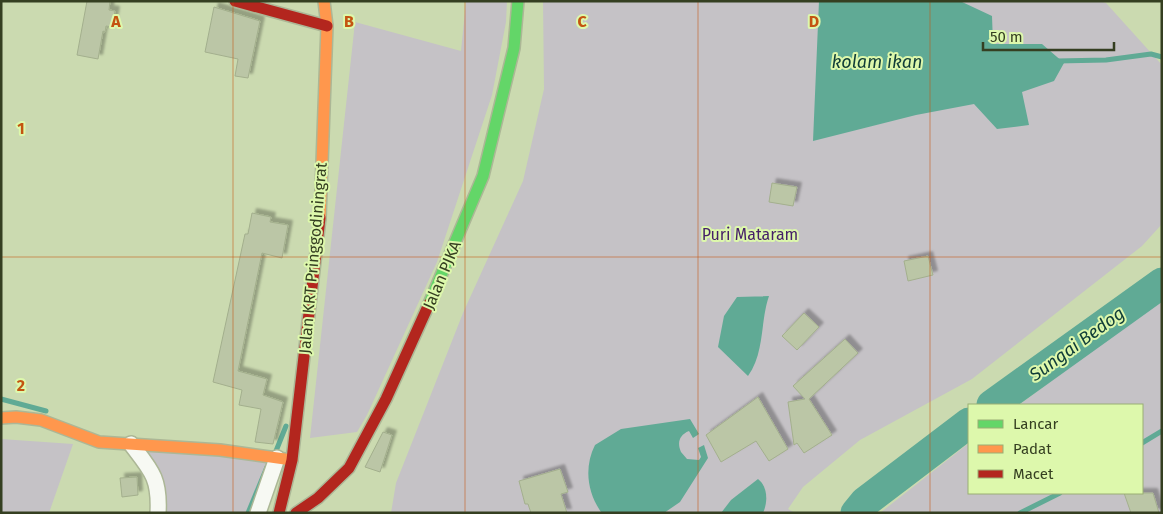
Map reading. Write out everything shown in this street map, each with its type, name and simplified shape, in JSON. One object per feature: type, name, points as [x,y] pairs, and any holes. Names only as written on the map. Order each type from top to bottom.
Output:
[{"type":"main road","points":[[235,1],[327,26]]},
{"type":"main road","name":"Jalan KRT Pringgodiningrat","points":[[279,513],[321,209],[327,26],[324,1]]},
{"type":"main road","name":"Jalan PJKA","points":[[296,513],[318,498],[349,468],[386,399],[448,264],[483,176],[514,48],[518,1]]},
{"type":"main road","points":[[1,418],[27,417],[43,419],[82,439],[220,450],[285,459]]},
{"type":"street","points":[[131,444],[154,473],[159,496],[158,513]]},
{"type":"street","points":[[258,513],[285,459]]},
{"type":"green space","points":[[466,1],[507,1],[506,22],[492,95],[437,262],[367,415],[357,432],[310,438],[355,22],[461,51]]},
{"type":"green space","name":"Puri Mataram","points":[[543,1],[1099,1],[1106,3],[1162,65],[1162,224],[1142,246],[972,379],[860,440],[803,487],[788,509],[795,513],[391,513],[396,483],[463,313],[523,181],[544,89]]},
{"type":"green space","points":[[1162,298],[1162,513],[880,513],[968,444],[968,494],[1143,494],[1143,404],[1020,404]]},
{"type":"green space","points":[[1,439],[73,444],[49,513],[1,513]]},
{"type":"green space","points":[[131,444],[274,457],[255,513],[158,513],[159,496]]},
{"type":"water","name":"kolam ikan","points":[[819,1],[960,1],[992,16],[993,44],[1042,44],[1064,63],[1054,81],[1022,92],[1029,125],[997,129],[974,104],[916,115],[813,141]]},
{"type":"water","points":[[769,296],[760,347],[748,376],[718,347],[724,316],[737,297]]},
{"type":"water","points":[[690,419],[699,434],[693,438],[689,431],[681,437],[679,445],[681,452],[687,459],[699,460],[701,457],[698,448],[704,445],[708,458],[680,502],[664,513],[601,512],[590,488],[588,471],[595,445],[621,429]]},
{"type":"water","points":[[758,479],[764,486],[766,495],[763,513],[721,513],[731,500]]},
{"type":"building","points":[[87,1],[110,1],[109,10],[115,11],[112,27],[106,26],[105,32],[103,31],[98,59],[77,55]]},
{"type":"building","points":[[214,7],[260,21],[248,78],[235,76],[238,59],[205,52]]},
{"type":"building","points":[[772,183],[797,187],[793,206],[769,202]]},
{"type":"building","points":[[252,213],[271,217],[270,222],[288,225],[282,258],[262,253],[238,371],[267,379],[263,395],[283,402],[273,444],[255,442],[261,409],[239,405],[242,390],[213,382],[245,234],[248,234]]},
{"type":"building","points":[[928,256],[933,275],[908,281],[904,261]]},
{"type":"building","points":[[804,313],[819,327],[797,350],[782,336]]},
{"type":"building","points":[[845,339],[858,353],[809,399],[832,435],[804,453],[797,443],[794,445],[788,402],[805,399],[793,386]]},
{"type":"building","points":[[758,397],[788,449],[769,461],[756,441],[721,462],[706,435]]},
{"type":"building","points":[[383,432],[392,435],[380,472],[365,467]]},
{"type":"building","points":[[560,469],[568,492],[561,494],[567,513],[531,513],[528,504],[525,504],[519,481]]},
{"type":"building","points":[[137,477],[138,495],[122,497],[120,478]]},
{"type":"building","points":[[1153,493],[1159,513],[1131,513],[1124,494]]},
{"type":"waterway","points":[[1057,61],[1106,60],[1151,54],[1162,57]]},
{"type":"waterway","name":"Sungai Bedog","points":[[993,404],[1162,283]]},
{"type":"waterway","points":[[1,399],[46,411]]},
{"type":"waterway","name":"Sungai Bedog","points":[[856,513],[865,502],[968,424]]},
{"type":"waterway","points":[[276,451],[286,426]]},
{"type":"waterway","points":[[1143,442],[1162,431]]},
{"type":"waterway","points":[[248,513],[267,467]]},
{"type":"waterway","points":[[1020,513],[1058,494]]},
{"type":"traffic: fast","points":[[429,304],[483,176],[514,48],[518,1]]},
{"type":"traffic: slow","points":[[320,218],[327,26],[324,1]]},
{"type":"traffic: slow","points":[[1,418],[16,417],[41,420],[99,442],[220,450],[292,460]]},
{"type":"traffic: jam","points":[[235,1],[327,26]]},
{"type":"traffic: jam","points":[[279,513],[292,460],[320,218]]},
{"type":"traffic: jam","points":[[296,513],[318,498],[349,468],[386,399],[429,304]]}]
